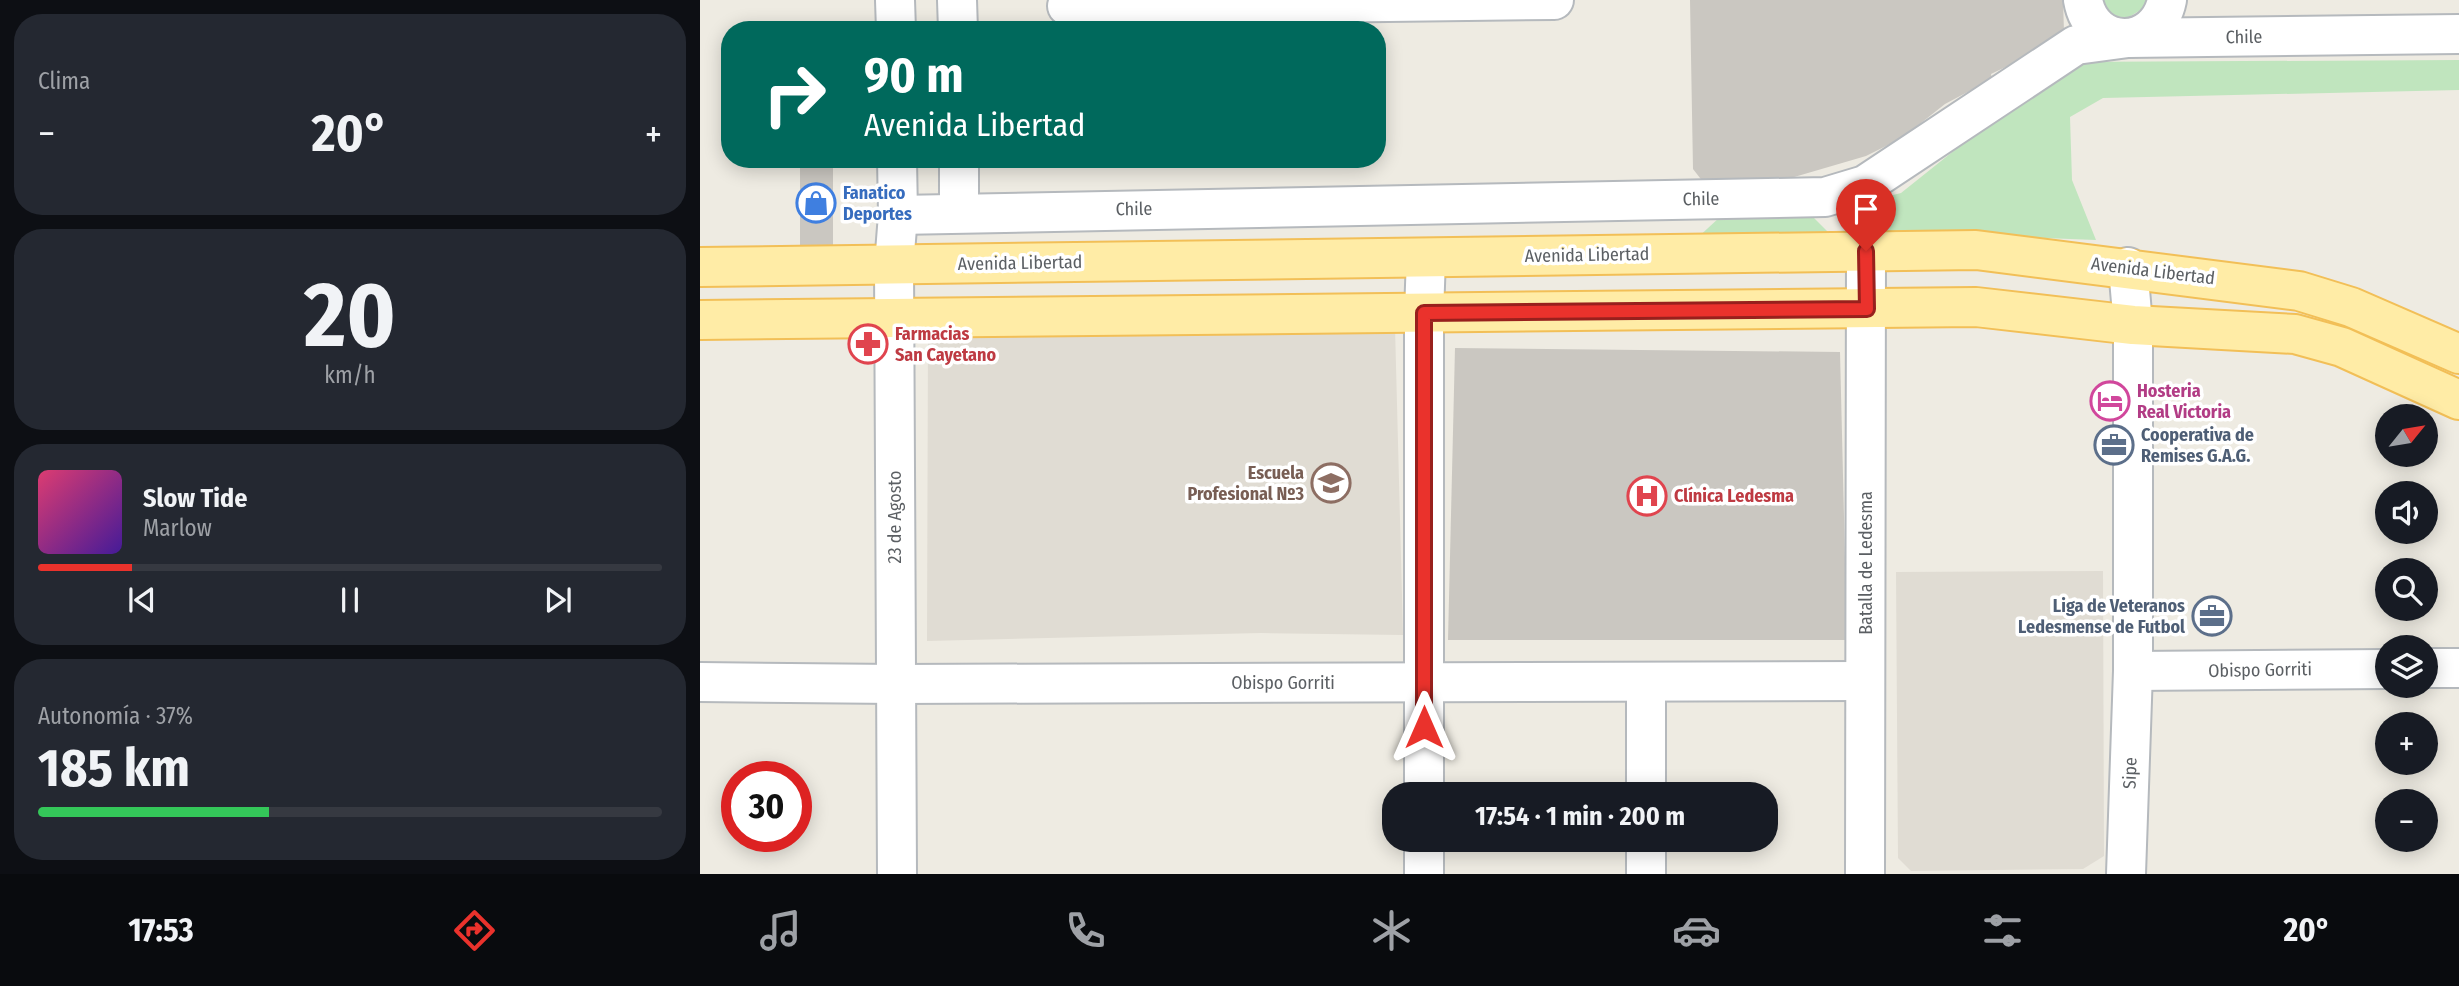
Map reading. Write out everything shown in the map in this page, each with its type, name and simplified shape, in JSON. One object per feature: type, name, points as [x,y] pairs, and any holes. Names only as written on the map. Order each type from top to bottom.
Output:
[{"type":"main road","name":"Avenida Libertad","points":[[700,267],[1976,250],[2299,290],[2351,307],[2459,354]]},
{"type":"main road","points":[[700,320],[1976,307],[2133,325],[2295,334],[2342,348],[2459,400]]},
{"type":"street","points":[[895,0],[896,21]]},
{"type":"street","points":[[957,0],[958,21]]},
{"type":"street","points":[[1067,6],[1161,2],[1554,0]]},
{"type":"street","points":[[2082,0],[2091,22],[2102,32],[2114,37],[2128,38],[2142,35],[2154,27],[2163,16],[2167,0]]},
{"type":"street","name":"Chile","points":[[898,215],[1825,197],[1865,185],[2076,45],[2128,38],[2459,34]]},
{"type":"street","name":"23 de Agosto","points":[[897,168],[898,215],[894,265],[897,874]]},
{"type":"street","points":[[959,168],[959,213]]},
{"type":"street","name":"Batalla de Ledesma","points":[[1865,874],[1866,251]]},
{"type":"street","points":[[1424,782],[1426,258]]},
{"type":"street","name":"Sipe","points":[[2126,874],[2133,671],[2133,325],[2128,267]]},
{"type":"street","points":[[2438,668],[2459,668]]},
{"type":"street","name":"Obispo Gorriti","points":[[2133,671],[2375,669]]},
{"type":"street","name":"Obispo Gorriti","points":[[700,682],[896,684],[1866,681]]},
{"type":"street","points":[[1646,682],[1646,782]]},
{"type":"street","points":[[1424,852],[1424,874]]},
{"type":"street","points":[[1646,852],[1646,874]]},
{"type":"shaded area","points":[[1395,327],[1403,635],[1261,633],[927,641],[928,333]]},
{"type":"shaded area","points":[[2103,571],[2104,856],[2083,869],[1911,871],[1898,858],[1896,572]]},
{"type":"green space","points":[[2100,0],[2146,0],[2142,9],[2126,19],[2111,14]]},
{"type":"green space","points":[[2459,60],[2459,90],[2103,98],[2070,117],[2072,180],[2096,240],[1992,236],[1875,241],[1857,222],[1853,205],[1901,193],[2065,62]]},
{"type":"green space","points":[[1810,214],[1830,234],[1695,240],[1720,217]]},
{"type":"building","points":[[1690,0],[2063,0],[2064,32],[2053,44],[1991,74],[1992,79],[1945,104],[1902,138],[1866,156],[1774,183],[1707,187],[1693,169]]},
{"type":"building","name":"Fanatico Deportes","points":[[800,168],[833,168],[833,246],[800,246]]},
{"type":"building","name":"Clínica Ledesma","points":[[1455,348],[1840,352],[1847,640],[1448,640]]},
{"type":"place","name":"Fanatico Deportes","points":[[816,203]]},
{"type":"place","name":"Farmacias San Cayetano","points":[[868,344]]},
{"type":"place","name":"Hosteria Real Victoria","points":[[2110,401]]},
{"type":"place","name":"Cooperativa de Remises G.A.G.","points":[[2114,445]]},
{"type":"place","name":"Escuela Profesional Nº3","points":[[1331,483]]},
{"type":"place","name":"Clínica Ledesma","points":[[1647,496]]},
{"type":"place","name":"Liga de Veteranos Ledesmense de Futbol","points":[[2212,616]]},
{"type":"route","points":[[1424,727],[1424,313],[1867,309],[1866,251]]}]
